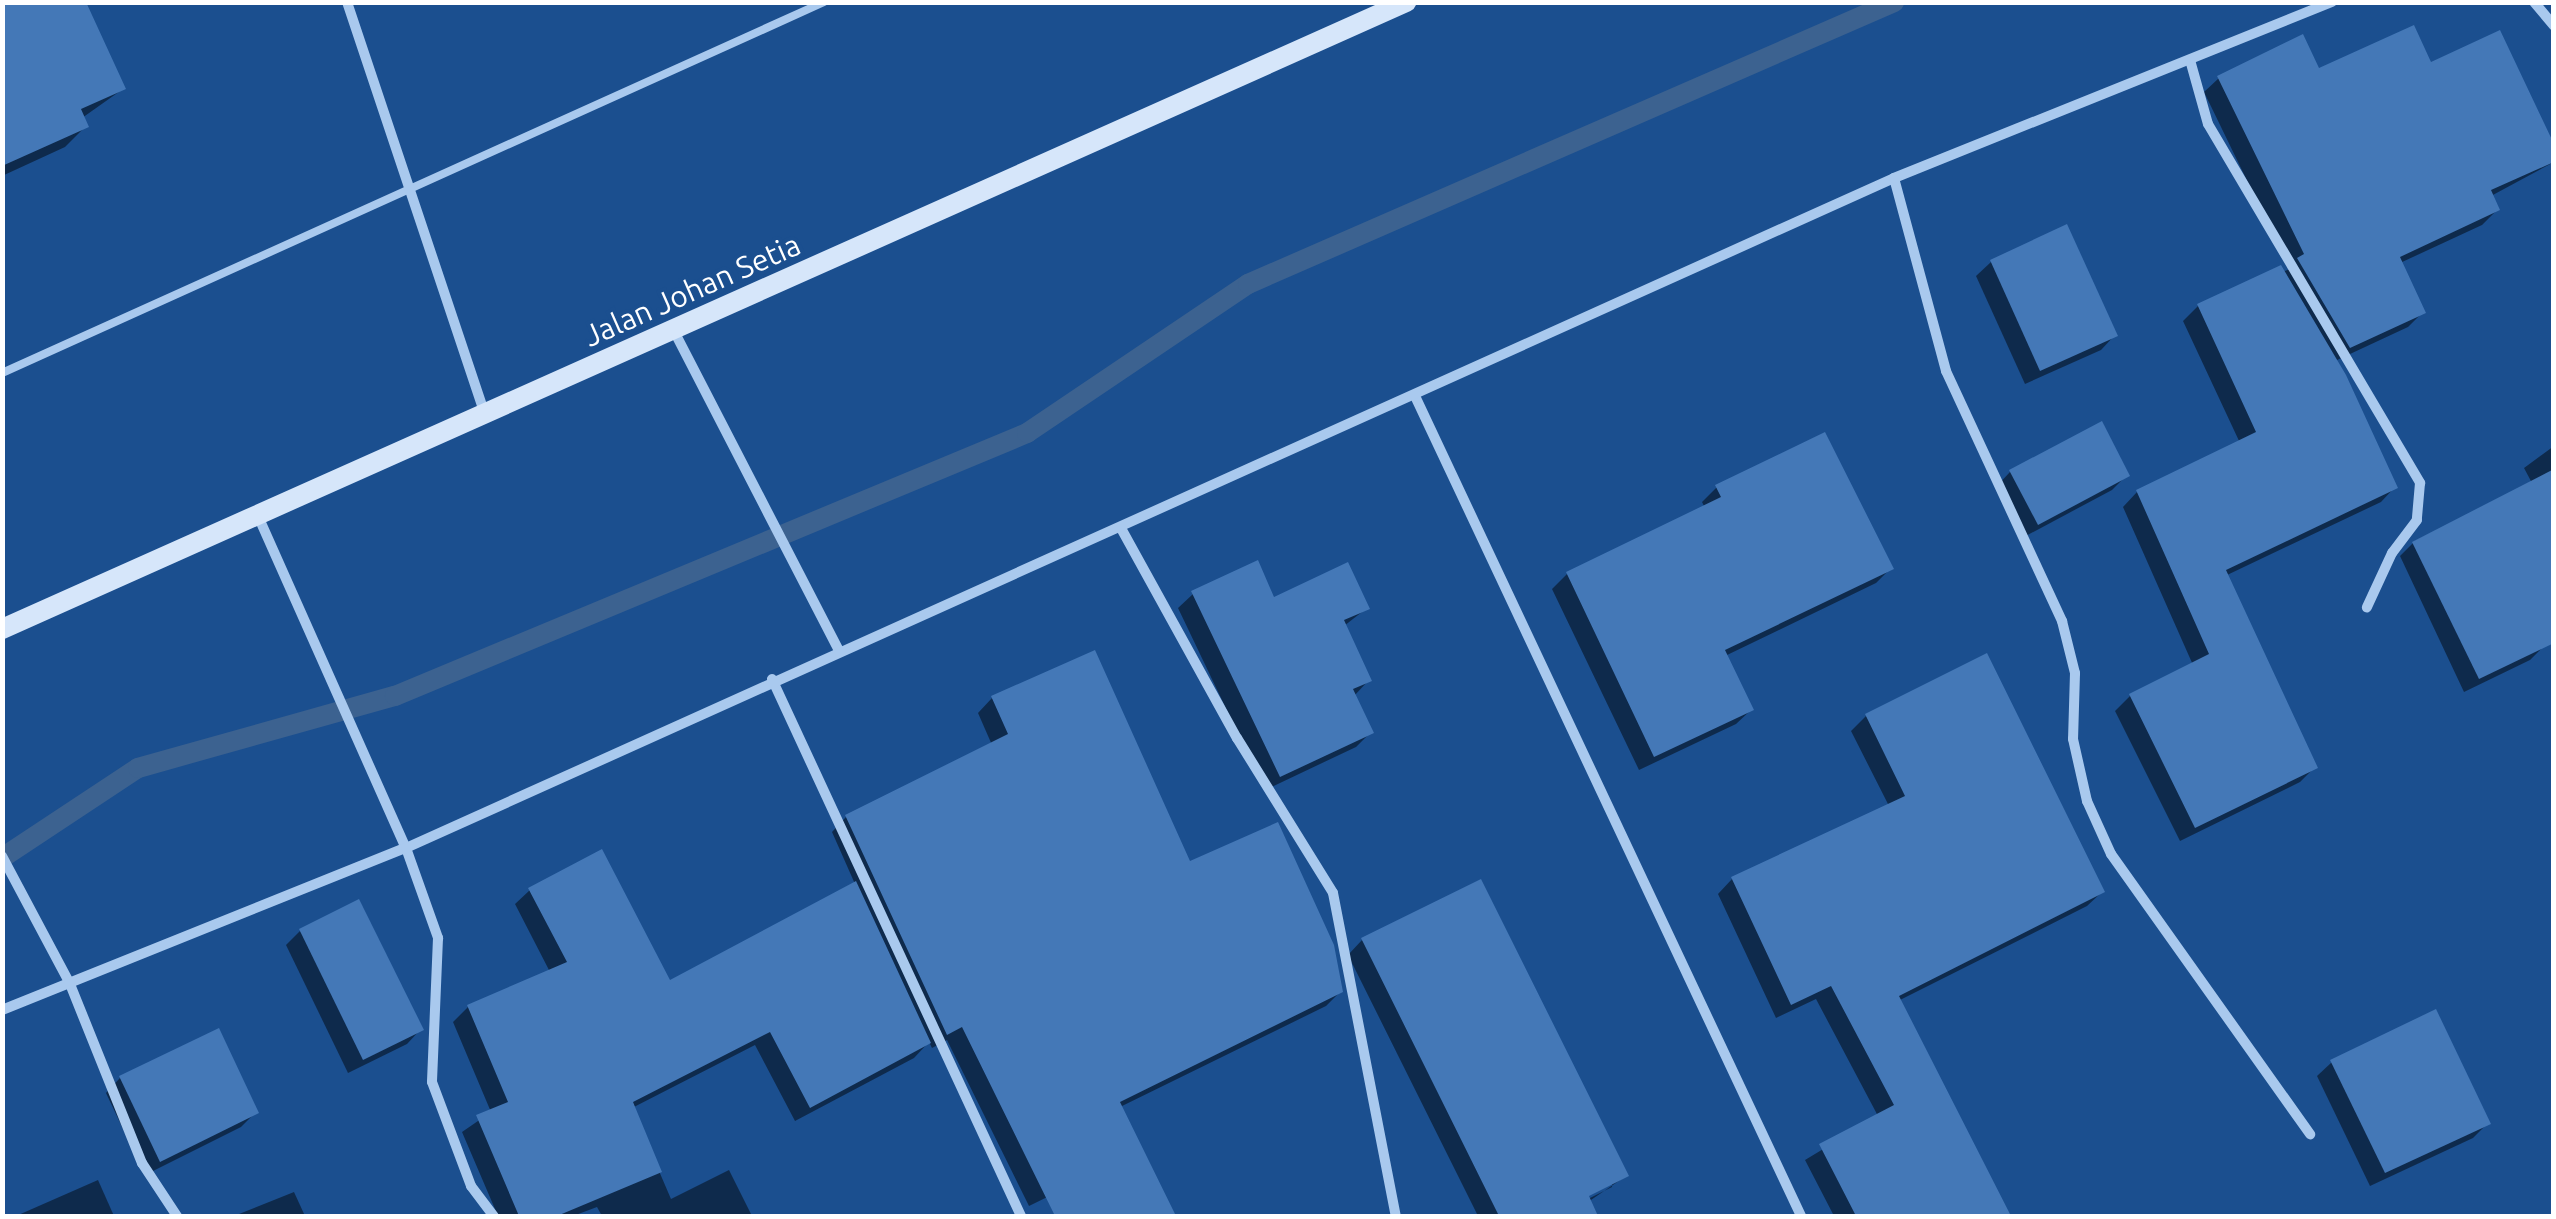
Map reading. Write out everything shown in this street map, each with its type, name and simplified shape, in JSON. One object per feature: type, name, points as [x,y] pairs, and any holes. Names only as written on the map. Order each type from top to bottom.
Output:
[{"type":"main road","name":"Jalan Johan Setia","points":[[2,629],[1406,2]]},
{"type":"street","points":[[348,2],[486,416]]},
{"type":"street","points":[[2,1010],[406,848],[772,679],[1122,530],[1894,178],[2332,2]]},
{"type":"street","points":[[2534,2],[2554,26]]},
{"type":"street","points":[[2190,60],[2208,124],[2420,483],[2417,520],[2392,553],[2367,607]]},
{"type":"street","points":[[1894,178],[1946,371],[2062,621],[2075,673],[2073,739],[2087,801],[2111,854],[2310,1134]]},
{"type":"street","points":[[674,331],[839,650]]},
{"type":"street","points":[[1415,396],[1801,1216]]},
{"type":"street","points":[[258,516],[406,848],[438,938],[432,1082],[471,1186],[494,1216]]},
{"type":"street","points":[[1122,530],[1238,738],[1334,892],[1396,1216]]},
{"type":"street","points":[[772,679],[1021,1216]]},
{"type":"street","points":[[2,856],[70,984],[123,1122],[178,1216]]},
{"type":"lane","points":[[2,373],[824,2]]},
{"type":"building","points":[[2,2],[86,2],[126,89],[81,109],[89,127],[2,166]]},
{"type":"building","points":[[2414,25],[2431,62],[2500,30],[2554,144],[2554,162],[2491,190],[2500,210],[2400,257],[2426,313],[2350,348],[2297,258],[2304,254],[2217,76],[2303,34],[2319,68]]},
{"type":"building","points":[[2067,224],[2118,336],[2040,371],[1990,260]]},
{"type":"building","points":[[2281,265],[2346,375],[2398,488],[2226,570],[2318,768],[2195,828],[2129,694],[2209,654],[2136,490],[2256,432],[2197,304]]},
{"type":"building","points":[[2102,421],[2130,476],[2038,525],[2009,470]]},
{"type":"building","points":[[1825,432],[1894,569],[1725,650],[1754,710],[1654,757],[1566,572],[1721,497],[1715,485]]},
{"type":"building","points":[[2554,469],[2554,643],[2479,679],[2412,542]]},
{"type":"building","points":[[1258,560],[1274,597],[1348,562],[1370,609],[1344,620],[1372,681],[1353,689],[1374,733],[1280,777],[1191,591]]},
{"type":"building","points":[[1095,650],[1190,861],[1278,822],[1334,945],[1343,992],[1120,1102],[1176,1216],[1055,1216],[962,1027],[947,1035],[845,815],[1008,734],[991,696]]},
{"type":"building","points":[[1987,653],[2105,892],[1899,996],[2011,1216],[1856,1216],[1819,1144],[1894,1105],[1831,986],[1791,1005],[1731,877],[1905,796],[1865,714]]},
{"type":"building","points":[[602,849],[670,980],[856,881],[931,1043],[810,1108],[770,1032],[633,1102],[662,1172],[557,1216],[519,1216],[476,1115],[508,1102],[467,1005],[567,962],[528,888]]},
{"type":"building","points":[[1481,879],[1629,1176],[1589,1196],[1598,1216],[1499,1216],[1361,938]]},
{"type":"building","points":[[359,899],[424,1030],[363,1060],[299,929]]},
{"type":"building","points":[[2436,1009],[2491,1124],[2385,1173],[2330,1060]]},
{"type":"building","points":[[219,1028],[259,1113],[160,1162],[119,1076]]},
{"type":"waterway","points":[[2,858],[138,768],[395,696],[1027,433],[1248,284],[1894,2]]}]
